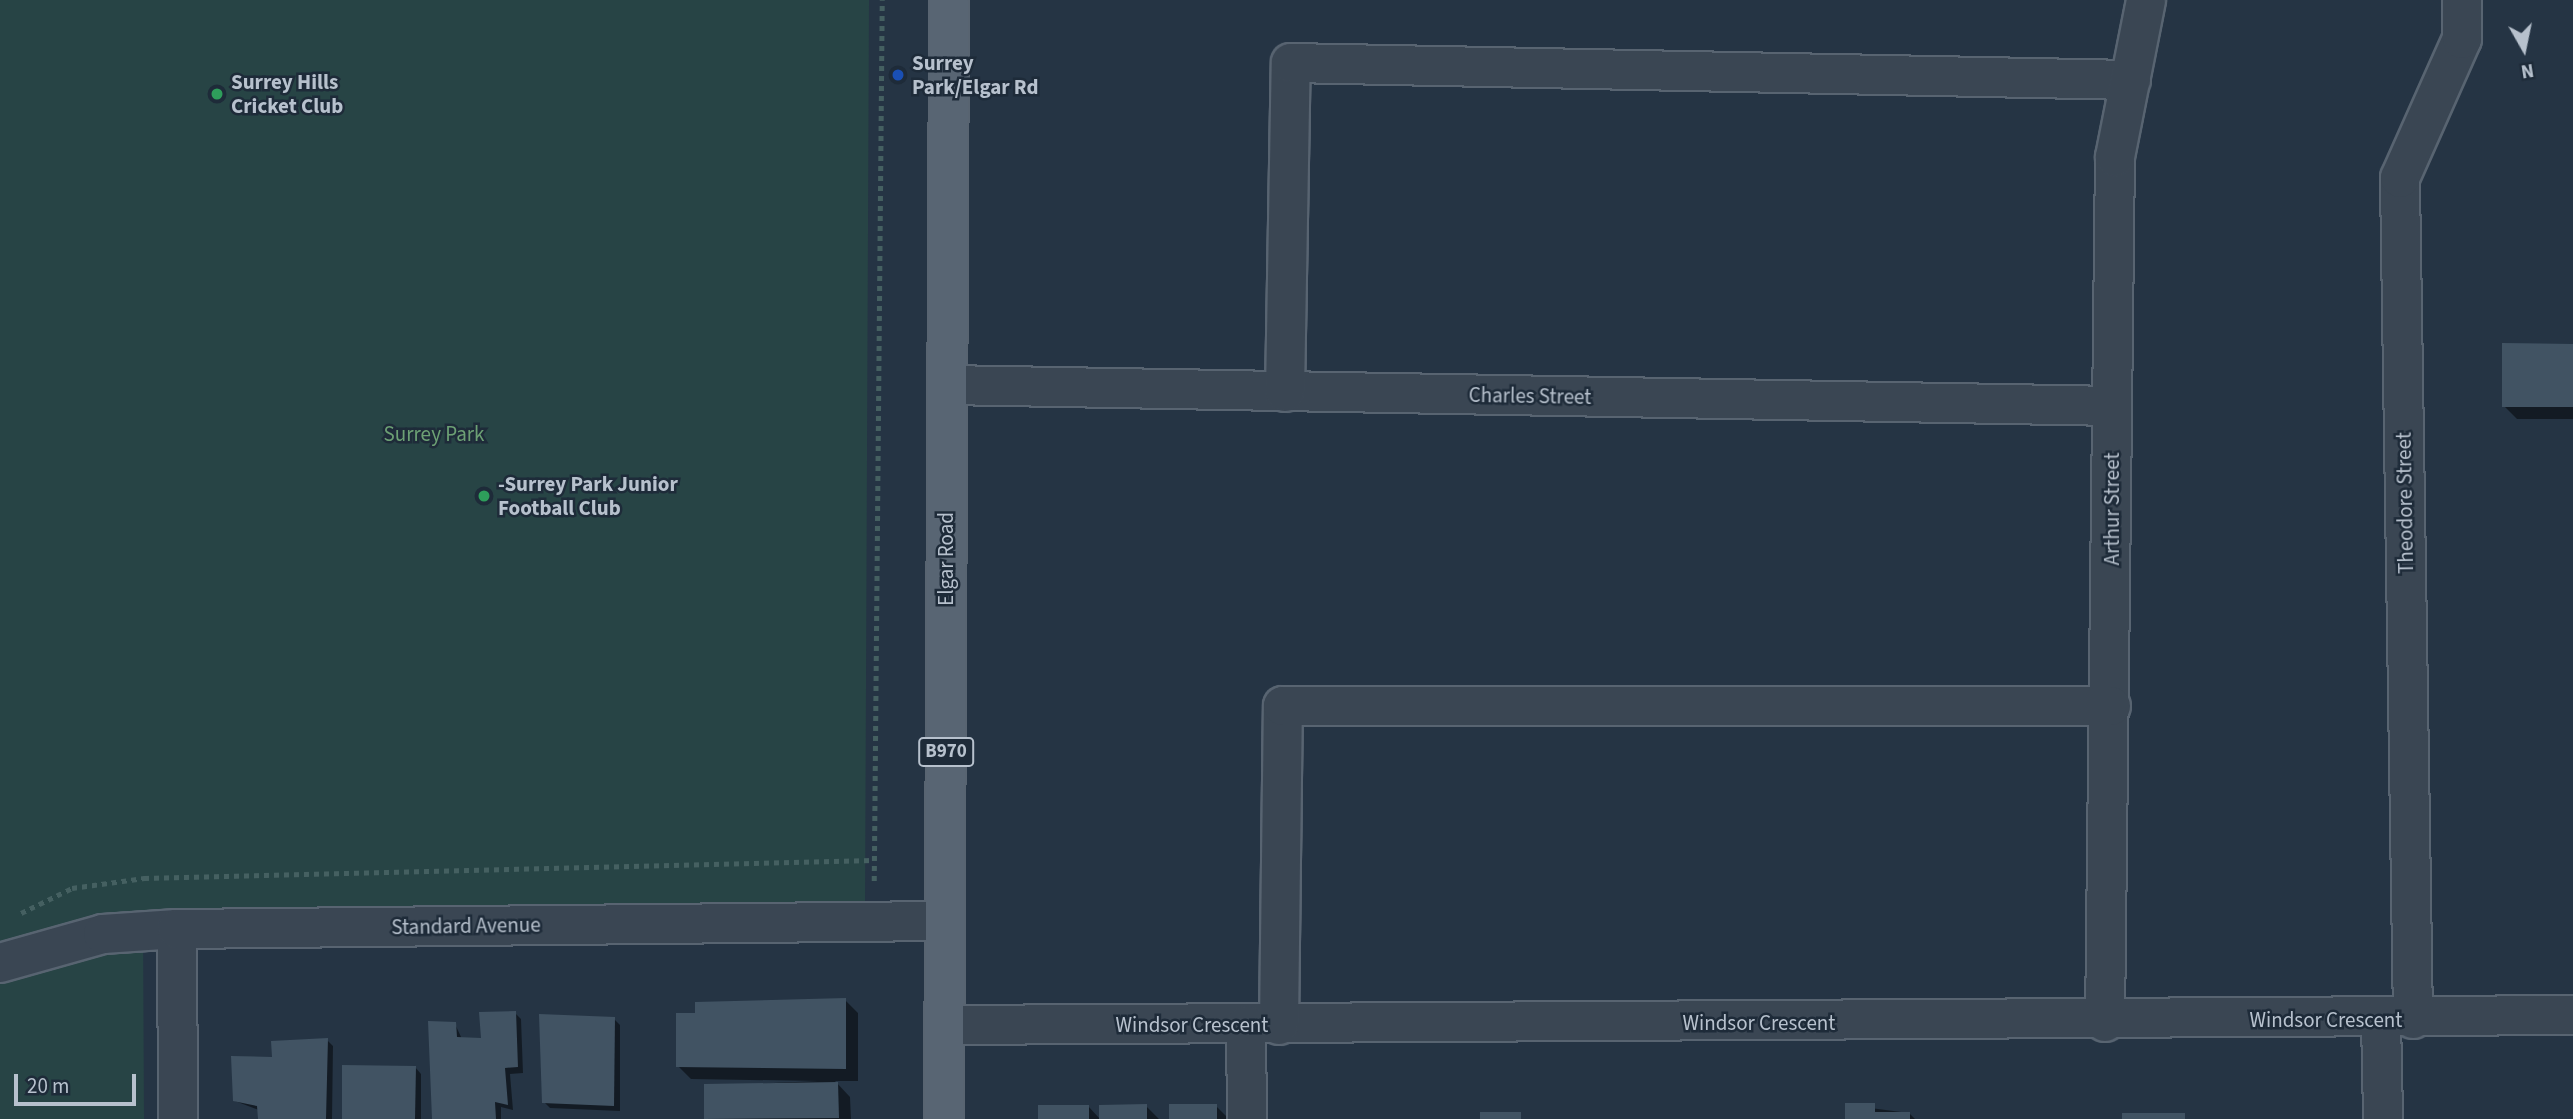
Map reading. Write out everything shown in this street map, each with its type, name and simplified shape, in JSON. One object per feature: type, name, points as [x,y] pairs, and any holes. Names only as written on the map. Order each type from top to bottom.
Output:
[{"type":"main road","name":"Elgar Road","points":[[944,1119],[949,0]]},
{"type":"street","name":"Arthur Street","points":[[2105,1021],[2111,706],[2115,157],[2146,0]]},
{"type":"street","name":"Theodore Street","points":[[2383,1119],[2397,1020],[2400,178],[2462,39],[2462,0]]},
{"type":"street","points":[[1285,392],[1291,63],[2131,80]]},
{"type":"street","name":"Charles Street","points":[[947,385],[2112,406]]},
{"type":"street","points":[[1247,1119],[1262,1025],[1283,706],[2111,706]]},
{"type":"street","name":"Standard Avenue","points":[[0,963],[103,934],[177,929],[945,921]]},
{"type":"street","points":[[177,929],[178,1119]]},
{"type":"street","name":"Windsor Crescent","points":[[944,1025],[2397,1020],[2573,1016]]},
{"type":"path","points":[[12,917],[72,888],[144,878],[874,860],[881,0]]},
{"type":"green space","name":"Surrey Park","points":[[0,0],[869,0],[865,912],[143,918],[144,1119],[0,1119]]},
{"type":"building","points":[[2502,343],[2573,344],[2573,407],[2502,407]]},
{"type":"building","points":[[846,998],[846,1069],[676,1067],[676,1013],[695,1013],[695,1002]]},
{"type":"building","points":[[516,1011],[518,1067],[505,1068],[508,1105],[495,1102],[496,1119],[432,1119],[428,1021],[456,1022],[457,1037],[481,1038],[479,1012]]},
{"type":"building","points":[[539,1014],[615,1017],[614,1106],[542,1103]]},
{"type":"building","points":[[328,1038],[326,1119],[258,1119],[257,1106],[233,1101],[231,1056],[272,1057],[271,1041]]},
{"type":"building","points":[[342,1065],[416,1066],[415,1119],[342,1119]]},
{"type":"building","points":[[838,1082],[839,1118],[704,1119],[704,1084]]},
{"type":"building","points":[[1845,1103],[1875,1103],[1875,1112],[1910,1112],[1910,1119],[1845,1119]]},
{"type":"building","points":[[1147,1104],[1147,1119],[1099,1119],[1099,1105]]},
{"type":"building","points":[[1169,1104],[1217,1104],[1217,1119],[1169,1119]]},
{"type":"building","points":[[1038,1105],[1089,1105],[1089,1119],[1038,1119]]},
{"type":"building","points":[[1480,1112],[1521,1112],[1521,1119],[1480,1119]]},
{"type":"building","points":[[2122,1113],[2185,1113],[2185,1119],[2122,1119]]},
{"type":"place","name":"Surrey Park/Elgar Rd","points":[[898,75]]},
{"type":"place","name":"Surrey Hills Cricket Club","points":[[217,94]]},
{"type":"place","name":"-Surrey Park Junior Football Club","points":[[484,496]]}]
